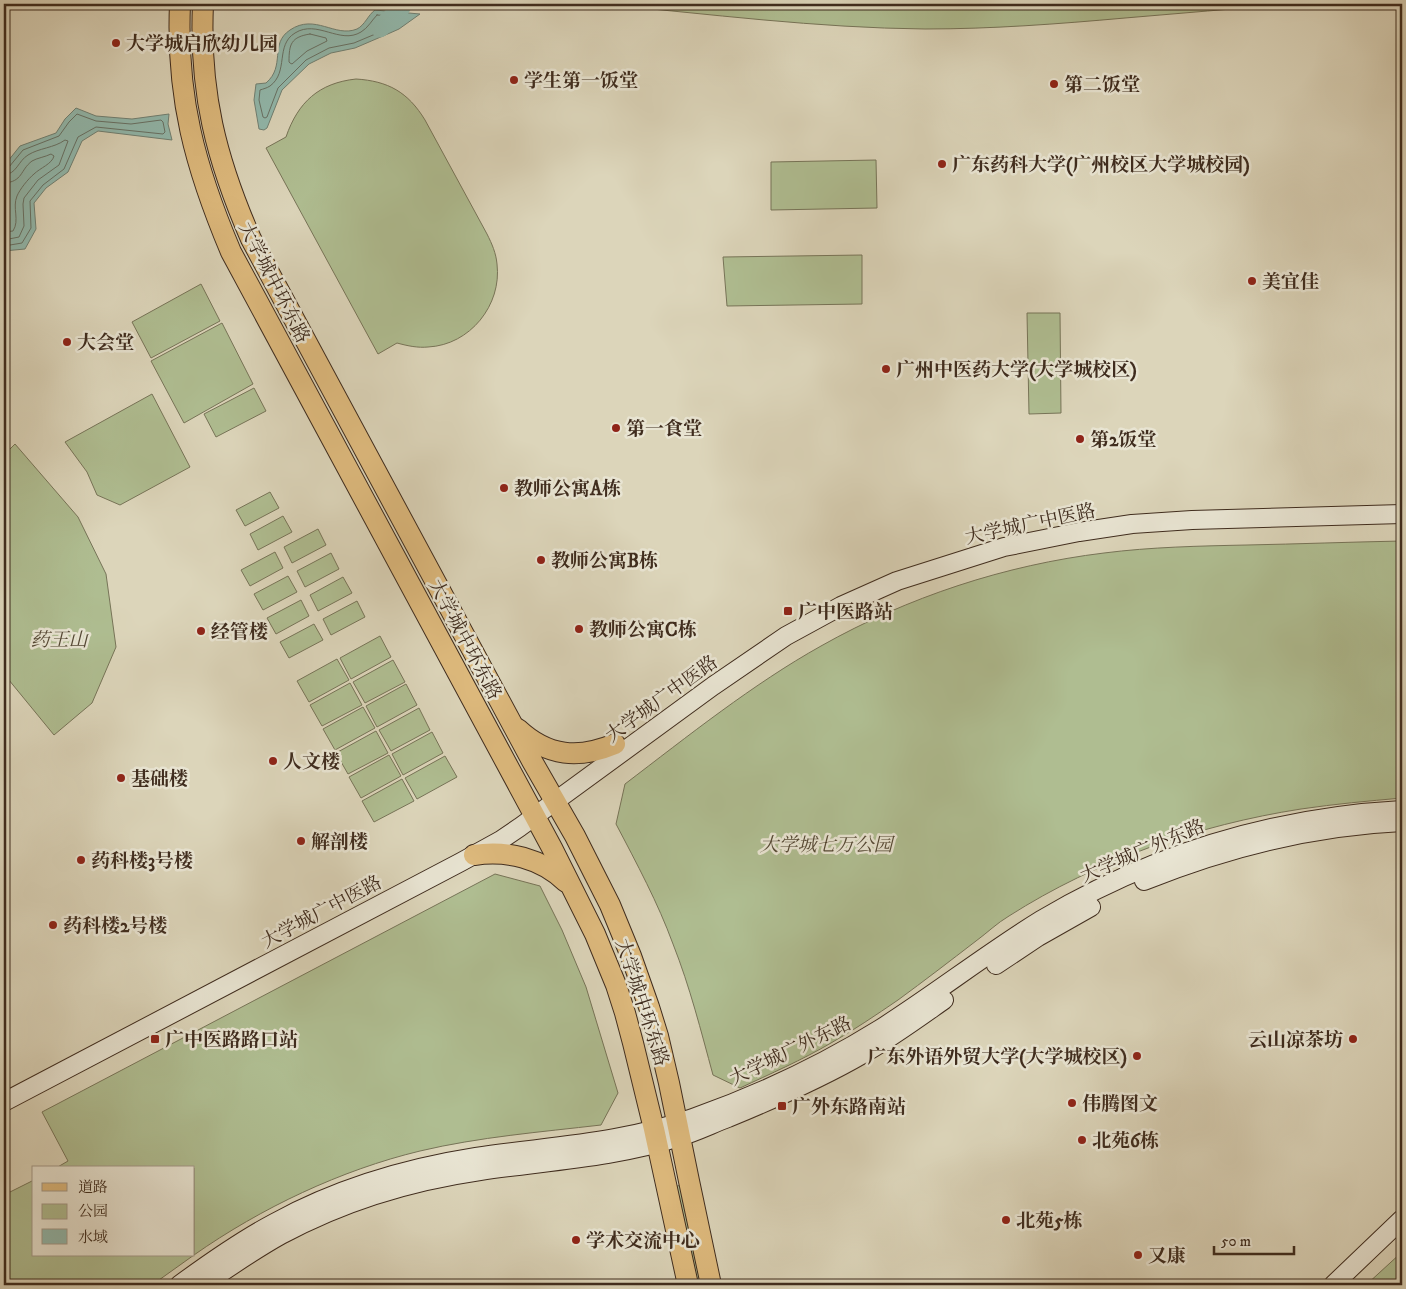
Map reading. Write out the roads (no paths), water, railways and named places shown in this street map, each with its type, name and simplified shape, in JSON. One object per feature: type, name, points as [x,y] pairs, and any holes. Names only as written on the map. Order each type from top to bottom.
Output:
[{"type":"main road","name":"大学城中环东路","points":[[180,4],[179,57],[183,94],[188,123],[206,189],[231,252],[532,812],[595,934],[616,985],[633,1043],[656,1136],[688,1285]]},
{"type":"main road","name":"大学城中环东路","points":[[203,4],[202,56],[208,105],[222,166],[243,220],[259,255],[595,875],[631,956],[658,1036],[711,1285]]},
{"type":"main road","name":"大学城广中医路","points":[[553,797],[615,744],[780,627],[836,596],[893,571],[1001,537],[1060,524],[1131,514],[1191,510],[1402,504]]},
{"type":"main road","name":"大学城广中医路","points":[[4,1102],[501,840],[532,812],[786,636],[804,625],[873,591],[913,575],[1004,547],[1132,524],[1192,520],[1402,514]]},
{"type":"main road","points":[[512,723],[532,741],[558,752],[568,754],[588,752],[615,744]]},
{"type":"main road","name":"大学城广外东路","points":[[678,1130],[692,1118],[763,1090],[831,1058],[881,1028],[1040,921],[1136,872],[1190,850],[1276,826],[1336,815],[1402,810]]},
{"type":"main road","name":"大学城广中医路","points":[[4,1088],[532,812]]},
{"type":"main road","name":"大学城广外东路","points":[[203,1285],[282,1234],[336,1209],[396,1188],[448,1176],[611,1154],[656,1136],[780,1096],[863,1054],[1038,937],[1079,913],[1135,885],[1199,861],[1245,847],[1292,836],[1371,824],[1402,822]]},
{"type":"main road","points":[[474,855],[504,853],[524,857],[544,866],[562,878],[571,887]]},
{"type":"main road","name":"大学城广外东路","points":[[179,1285],[230,1249],[275,1222],[304,1207],[377,1180],[416,1168],[479,1156],[656,1136]]},
{"type":"main road","points":[[1333,1285],[1402,1219]]},
{"type":"main road","points":[[1350,1285],[1402,1236]]},
{"type":"water","points":[[375,10],[420,14],[399,29],[355,48],[331,53],[309,64],[282,90],[267,128],[264,130],[259,129],[254,100],[256,84],[266,83],[272,76],[277,62],[278,48],[284,36],[299,25],[308,24],[341,31],[357,29]]},
{"type":"water","points":[[76,108],[96,116],[132,119],[169,114],[168,124],[172,140],[98,131],[82,141],[68,172],[46,188],[34,203],[36,229],[25,249],[4,251],[4,166],[20,146],[56,133],[65,119]]},
{"type":"waterway","points":[[380,28],[398,12],[403,4]]},
{"type":"place","name":"大学城启欣幼儿园","points":[[116,43]]},
{"type":"place","name":"学生第一饭堂","points":[[514,80]]},
{"type":"place","name":"第二饭堂","points":[[1054,84]]},
{"type":"place","name":"广东药科大学(广州校区大学城校园)","points":[[942,164]]},
{"type":"place","name":"美宜佳","points":[[1252,281]]},
{"type":"place","name":"大会堂","points":[[67,342]]},
{"type":"place","name":"广州中医药大学(大学城校区)","points":[[886,369]]},
{"type":"place","name":"第一食堂","points":[[616,428]]},
{"type":"place","name":"第2饭堂","points":[[1080,439]]},
{"type":"place","name":"教师公寓A栋","points":[[504,488]]},
{"type":"place","name":"教师公寓B栋","points":[[541,560]]},
{"type":"place","name":"广中医路站","points":[[788,611]]},
{"type":"place","name":"教师公寓C栋","points":[[579,629]]},
{"type":"place","name":"经管楼","points":[[201,631]]},
{"type":"place","name":"人文楼","points":[[273,761]]},
{"type":"place","name":"基础楼","points":[[121,778]]},
{"type":"place","name":"解剖楼","points":[[301,841]]},
{"type":"place","name":"药科楼3号楼","points":[[81,860]]},
{"type":"place","name":"药科楼2号楼","points":[[53,925]]},
{"type":"place","name":"广中医路路口站","points":[[155,1039]]},
{"type":"place","name":"云山凉茶坊","points":[[1353,1039]]},
{"type":"place","name":"广东外语外贸大学(大学城校区)","points":[[1137,1056]]},
{"type":"place","name":"伟腾图文","points":[[1072,1103]]},
{"type":"place","name":"广外东路南站","points":[[782,1106]]},
{"type":"place","name":"北苑6栋","points":[[1082,1140]]},
{"type":"place","name":"北苑5栋","points":[[1006,1220]]},
{"type":"place","name":"学术交流中心","points":[[576,1240]]},
{"type":"place","name":"又康","points":[[1138,1255]]},
{"type":"park label","name":"药王山","points":[[59,639]]},
{"type":"park label","name":"大学城七万公园","points":[[826,844]]}]
